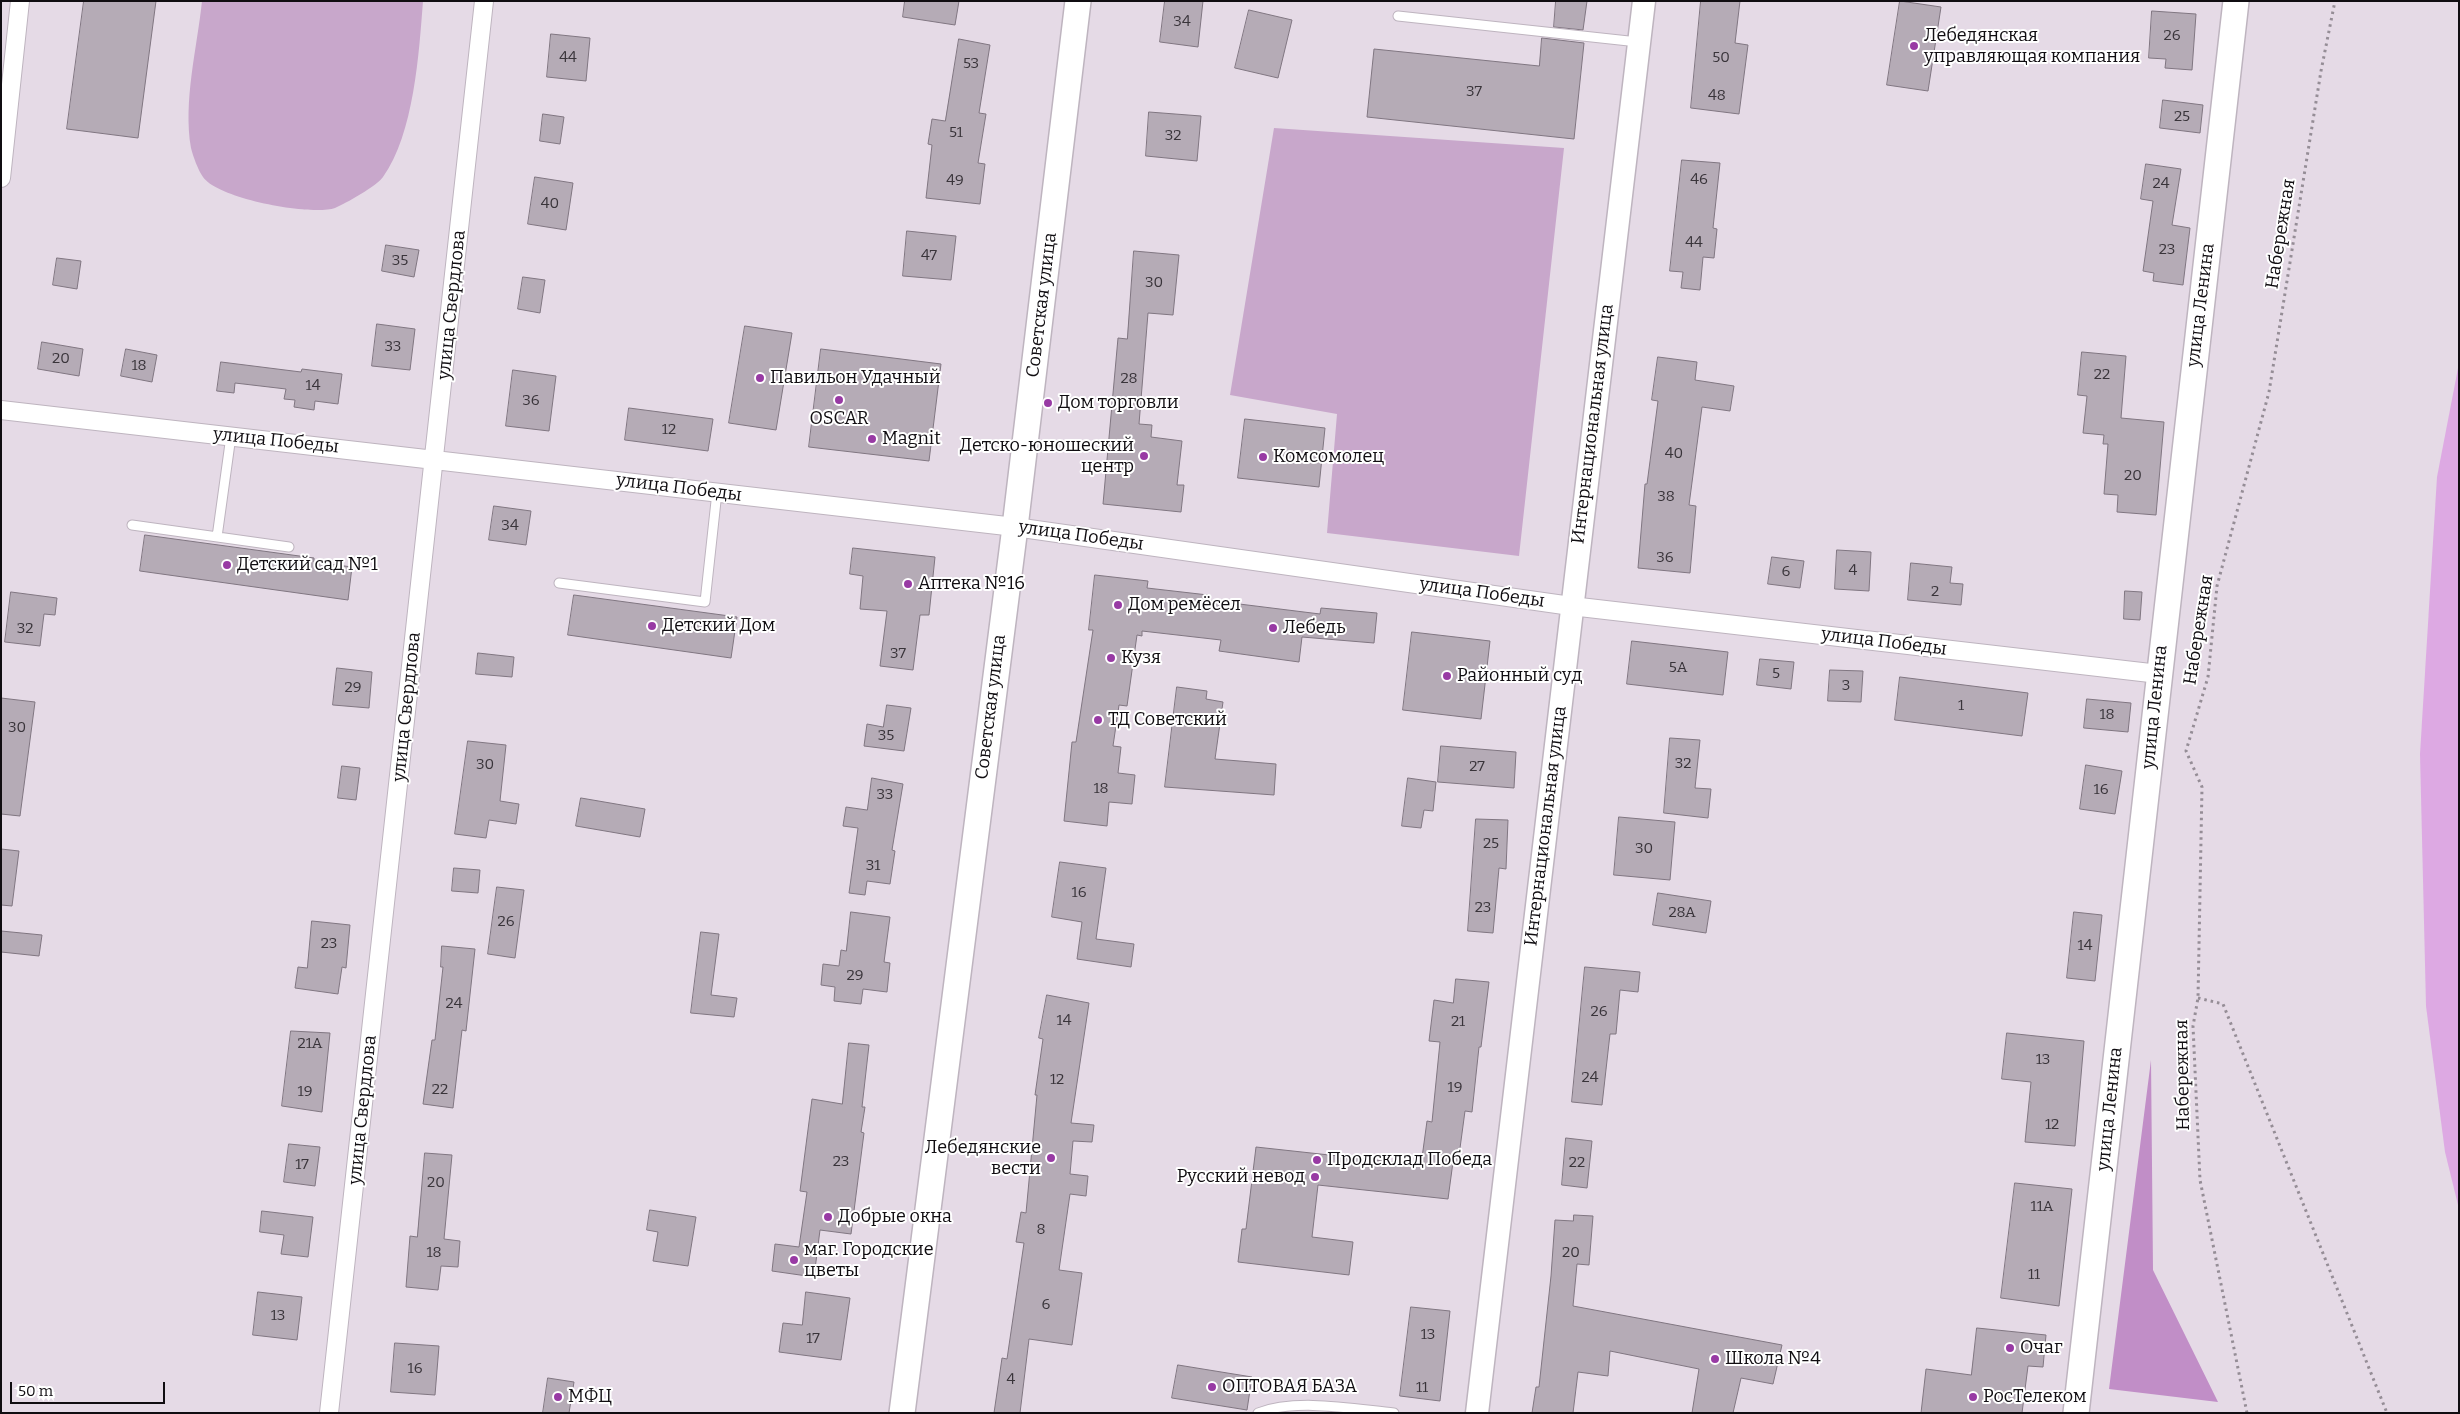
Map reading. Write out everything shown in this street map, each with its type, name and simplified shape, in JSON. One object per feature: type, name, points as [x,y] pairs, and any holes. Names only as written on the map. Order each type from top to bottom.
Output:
[{"type":"main road","name":"Советская улица","points":[[902,1413],[1015,527],[1078,1]]},
{"type":"main road","name":"улица Ленина","points":[[2076,1413],[2236,1]]},
{"type":"street","points":[[1,178],[20,1]]},
{"type":"street","name":"улица Свердлова","points":[[329,1413],[484,1]]},
{"type":"street","name":"Интернациональная улица","points":[[1477,1413],[1644,1]]},
{"type":"street","name":"улица Победы","points":[[1,410],[1015,527],[1572,606],[2159,674]]},
{"type":"lane","points":[[1398,16],[1639,42]]},
{"type":"lane","points":[[217,537],[231,436]]},
{"type":"lane","points":[[559,584],[705,602],[717,492]]},
{"type":"lane","points":[[132,525],[289,547]]},
{"type":"lane","points":[[1258,1413],[1272,1407],[1295,1405],[1394,1413]]},
{"type":"path","name":"Набережная","points":[[2247,1413],[2200,1180],[2193,1026],[2198,998],[2202,787],[2186,751],[2208,677],[2217,586],[2269,392],[2335,1]]},
{"type":"path","points":[[2198,998],[2223,1004],[2387,1413]]},
{"type":"shaded area","points":[[202,1],[423,1],[417,68],[402,139],[383,177],[375,185],[335,208],[306,210],[245,199],[212,185],[203,177],[191,148],[189,130],[190,93]]},
{"type":"shaded area","points":[[1274,128],[1564,148],[1519,556],[1327,533],[1337,414],[1230,395]]},
{"type":"shaded area","points":[[2459,363],[2459,1209],[2445,1152],[2426,1006],[2420,754],[2437,477]]},
{"type":"shaded area","points":[[2151,1060],[2153,1270],[2218,1402],[2109,1389]]},
{"type":"building","points":[[84,1],[156,1],[138,138],[67,129]]},
{"type":"building","points":[[905,1],[959,1],[955,25],[903,17]]},
{"type":"building","points":[[1165,1],[1203,1],[1198,47],[1160,42]]},
{"type":"building","points":[[1556,1],[1587,1],[1583,30],[1554,27]]},
{"type":"building","points":[[1701,1],[1740,1],[1735,43],[1748,45],[1739,114],[1691,108]]},
{"type":"building","name":"Лебедянская управляющая компания","points":[[1900,1],[1941,7],[1928,91],[1887,85]]},
{"type":"building","points":[[1249,10],[1292,20],[1278,78],[1235,68]]},
{"type":"building","points":[[2152,11],[2196,14],[2192,70],[2165,68],[2166,59],[2149,58]]},
{"type":"building","points":[[551,34],[590,38],[586,81],[547,77]]},
{"type":"building","points":[[1542,38],[1584,43],[1574,139],[1367,117],[1374,49],[1539,66]]},
{"type":"building","points":[[959,39],[990,45],[979,113],[986,114],[978,163],[985,164],[980,204],[926,198],[932,145],[928,144],[932,119],[945,121]]},
{"type":"building","points":[[2163,100],[2203,105],[2200,133],[2160,128]]},
{"type":"building","points":[[1149,112],[1201,116],[1197,161],[1146,156]]},
{"type":"building","points":[[543,114],[564,117],[560,144],[540,141]]},
{"type":"building","points":[[1682,160],[1720,163],[1713,228],[1717,229],[1714,258],[1703,257],[1700,290],[1681,288],[1683,272],[1670,271]]},
{"type":"building","points":[[2146,164],[2181,169],[2172,225],[2190,228],[2183,285],[2153,281],[2154,273],[2143,271],[2153,201],[2141,199]]},
{"type":"building","points":[[535,177],[573,183],[566,230],[528,224]]},
{"type":"building","points":[[907,231],[956,236],[951,280],[903,276]]},
{"type":"building","points":[[386,245],[419,250],[414,277],[382,271]]},
{"type":"building","points":[[1134,251],[1179,255],[1173,315],[1148,313],[1139,424],[1152,425],[1151,437],[1182,441],[1177,485],[1184,485],[1181,512],[1103,504],[1118,338],[1127,339]]},
{"type":"building","points":[[57,258],[81,261],[77,289],[53,285]]},
{"type":"building","points":[[523,277],[545,280],[540,313],[518,309]]},
{"type":"building","points":[[377,324],[415,329],[410,370],[372,366]]},
{"type":"building","name":"Павильон Удачный","points":[[745,326],[792,333],[776,430],[729,423]]},
{"type":"building","points":[[42,342],[83,349],[79,376],[38,369]]},
{"type":"building","points":[[126,349],[157,355],[152,382],[121,376]]},
{"type":"building","points":[[821,349],[941,364],[929,461],[809,447]]},
{"type":"building","points":[[2082,352],[2126,356],[2121,418],[2164,422],[2156,515],[2117,512],[2118,495],[2104,494],[2108,444],[2103,444],[2104,435],[2083,433],[2087,396],[2078,395]]},
{"type":"building","points":[[1658,357],[1697,362],[1695,380],[1734,386],[1730,411],[1702,407],[1689,505],[1696,506],[1690,573],[1638,568],[1645,484],[1647,484],[1658,401],[1652,400]]},
{"type":"building","points":[[221,362],[301,372],[302,369],[342,374],[338,404],[315,401],[314,410],[294,407],[295,400],[284,399],[286,389],[235,383],[234,393],[217,391]]},
{"type":"building","points":[[513,370],[556,376],[549,431],[506,426]]},
{"type":"building","points":[[629,408],[713,419],[708,451],[625,440]]},
{"type":"building","points":[[1245,419],[1325,428],[1319,487],[1238,478]]},
{"type":"building","points":[[494,506],[531,511],[526,545],[489,540]]},
{"type":"building","name":"Детский сад №1","points":[[145,535],[314,558],[314,562],[352,567],[348,600],[140,571]]},
{"type":"building","name":"Аптека №16","points":[[853,548],[935,557],[929,615],[920,615],[913,670],[880,666],[887,611],[860,609],[863,576],[850,574]]},
{"type":"building","points":[[1837,550],[1871,552],[1869,591],[1835,589]]},
{"type":"building","points":[[1772,557],[1804,561],[1800,588],[1768,584]]},
{"type":"building","points":[[1911,563],[1952,567],[1950,583],[1963,584],[1961,605],[1908,600]]},
{"type":"building","points":[[1095,575],[1148,581],[1147,588],[1208,595],[1207,600],[1320,614],[1321,608],[1377,613],[1374,643],[1302,637],[1299,662],[1219,651],[1221,640],[1142,631],[1142,636],[1137,635],[1127,706],[1119,705],[1113,746],[1121,747],[1118,773],[1135,775],[1132,804],[1109,802],[1107,826],[1064,821],[1072,742],[1076,742],[1093,630],[1089,630]]},
{"type":"building","points":[[2125,591],[2142,592],[2140,620],[2124,619]]},
{"type":"building","points":[[11,592],[57,598],[55,615],[44,614],[40,646],[5,642]]},
{"type":"building","name":"Детский Дом","points":[[574,595],[737,617],[731,658],[568,635]]},
{"type":"building","name":"Районный суд","points":[[1412,632],[1490,641],[1481,719],[1403,710]]},
{"type":"building","points":[[1632,641],[1728,652],[1723,695],[1627,684]]},
{"type":"building","points":[[478,653],[514,657],[512,677],[476,674]]},
{"type":"building","points":[[1760,659],[1794,662],[1791,689],[1757,685]]},
{"type":"building","points":[[337,668],[372,672],[369,708],[333,705]]},
{"type":"building","points":[[1830,670],[1863,671],[1861,702],[1828,701]]},
{"type":"building","points":[[1900,677],[2028,693],[2022,736],[1895,720]]},
{"type":"building","points":[[1177,687],[1207,691],[1206,699],[1223,702],[1215,759],[1276,764],[1274,795],[1165,787]]},
{"type":"building","points":[[1,698],[35,702],[20,816],[1,814]]},
{"type":"building","points":[[2087,699],[2131,703],[2128,732],[2084,728]]},
{"type":"building","points":[[887,705],[911,708],[904,751],[864,746],[867,724],[883,727]]},
{"type":"building","points":[[1670,738],[1700,740],[1695,788],[1711,789],[1708,818],[1664,813]]},
{"type":"building","points":[[468,741],[506,745],[500,801],[519,804],[516,824],[489,820],[486,838],[455,834]]},
{"type":"building","points":[[1441,746],[1516,752],[1514,788],[1438,782]]},
{"type":"building","points":[[2086,765],[2122,771],[2115,814],[2080,809]]},
{"type":"building","points":[[342,766],[360,768],[356,800],[338,798]]},
{"type":"building","points":[[872,778],[903,784],[892,850],[895,851],[890,884],[867,881],[865,895],[849,893],[858,828],[843,826],[846,807],[867,810]]},
{"type":"building","points":[[1408,778],[1436,782],[1433,811],[1424,810],[1421,828],[1402,826]]},
{"type":"building","points":[[581,798],[645,809],[640,837],[576,826]]},
{"type":"building","points":[[1619,817],[1675,822],[1670,880],[1614,875]]},
{"type":"building","points":[[1476,819],[1508,820],[1506,869],[1499,868],[1493,933],[1468,931]]},
{"type":"building","points":[[1,849],[19,851],[12,906],[1,905]]},
{"type":"building","points":[[1060,862],[1106,868],[1096,939],[1134,944],[1131,967],[1077,959],[1082,922],[1052,917]]},
{"type":"building","points":[[454,868],[480,870],[478,893],[452,891]]},
{"type":"building","points":[[497,887],[524,890],[515,958],[488,954]]},
{"type":"building","points":[[1658,893],[1711,901],[1706,933],[1653,925]]},
{"type":"building","points":[[851,912],[890,917],[884,962],[890,963],[887,992],[863,989],[861,1004],[834,1001],[835,987],[821,985],[823,964],[839,966],[841,950],[846,951]]},
{"type":"building","points":[[2074,912],[2102,915],[2095,981],[2067,978]]},
{"type":"building","points":[[312,921],[350,925],[346,968],[342,967],[338,994],[295,988],[298,967],[307,968]]},
{"type":"building","points":[[1,931],[42,935],[39,956],[1,952]]},
{"type":"building","points":[[701,932],[719,934],[711,995],[737,998],[734,1017],[691,1013]]},
{"type":"building","points":[[442,946],[475,949],[466,1031],[462,1030],[453,1108],[423,1104],[432,1040],[435,1040],[443,967],[441,967]]},
{"type":"building","points":[[1585,967],[1640,972],[1638,992],[1620,990],[1616,1034],[1610,1034],[1602,1105],[1572,1102]]},
{"type":"building","points":[[1456,979],[1489,982],[1472,1112],[1465,1111],[1458,1163],[1453,1162],[1448,1199],[1318,1185],[1312,1237],[1353,1242],[1349,1275],[1238,1262],[1242,1229],[1246,1229],[1256,1147],[1421,1165],[1427,1121],[1432,1122],[1440,1042],[1429,1041],[1434,1000],[1453,1003]]},
{"type":"building","points":[[1047,995],[1089,1003],[1071,1123],[1094,1125],[1092,1142],[1073,1141],[1070,1174],[1088,1176],[1086,1196],[1070,1194],[1059,1270],[1082,1273],[1072,1345],[1029,1339],[1020,1413],[994,1413],[1002,1358],[1007,1359],[1024,1243],[1016,1242],[1021,1212],[1026,1213],[1037,1095],[1035,1095],[1043,1039],[1039,1038]]},
{"type":"building","points":[[291,1031],[330,1033],[322,1112],[282,1106]]},
{"type":"building","points":[[2007,1033],[2084,1041],[2075,1146],[2025,1142],[2031,1082],[2002,1079]]},
{"type":"building","points":[[849,1043],[869,1045],[862,1107],[865,1107],[861,1132],[864,1133],[851,1234],[820,1230],[814,1277],[772,1271],[775,1244],[799,1247],[807,1192],[800,1191],[812,1099],[842,1104]]},
{"type":"building","points":[[1566,1138],[1592,1141],[1587,1188],[1562,1185]]},
{"type":"building","points":[[289,1144],[320,1147],[315,1186],[284,1182]]},
{"type":"building","points":[[425,1153],[452,1155],[444,1239],[460,1241],[458,1267],[441,1266],[438,1290],[406,1287],[410,1236],[417,1237]]},
{"type":"building","points":[[2015,1183],[2072,1189],[2059,1306],[2001,1298]]},
{"type":"building","points":[[650,1210],[696,1217],[688,1266],[653,1261],[658,1232],[647,1230]]},
{"type":"building","points":[[262,1211],[313,1217],[308,1257],[281,1254],[284,1235],[260,1232]]},
{"type":"building","name":"Школа №4","points":[[1574,1215],[1593,1216],[1589,1265],[1577,1264],[1573,1306],[1782,1345],[1773,1384],[1741,1378],[1733,1413],[1692,1413],[1699,1369],[1610,1351],[1608,1376],[1578,1372],[1573,1413],[1532,1413],[1536,1387],[1539,1387],[1555,1220],[1573,1221]]},
{"type":"building","points":[[258,1292],[302,1297],[297,1340],[253,1335]]},
{"type":"building","points":[[806,1292],[850,1298],[841,1360],[779,1352],[783,1323],[802,1325]]},
{"type":"building","points":[[1411,1307],[1450,1311],[1440,1401],[1400,1396]]},
{"type":"building","points":[[1977,1328],[2046,1335],[2043,1367],[2028,1366],[2022,1413],[1921,1413],[1926,1369],[1971,1375]]},
{"type":"building","points":[[395,1343],[439,1346],[435,1395],[391,1392]]},
{"type":"building","name":"ОПТОВАЯ БАЗА","points":[[1178,1365],[1252,1377],[1247,1410],[1172,1398]]},
{"type":"building","name":"МФЦ","points":[[548,1378],[574,1382],[569,1413],[543,1413]]},
{"type":"place","name":"Лебедянская управляющая компания","points":[[1914,46]]},
{"type":"place","name":"Павильон Удачный","points":[[760,378]]},
{"type":"place","name":"OSCAR","points":[[839,400]]},
{"type":"place","name":"Дом торговли","points":[[1048,403]]},
{"type":"place","name":"Magnit","points":[[872,439]]},
{"type":"place","name":"Детско-юношеский центр","points":[[1144,456]]},
{"type":"place","name":"Комсомолец","points":[[1263,457]]},
{"type":"place","name":"Детский сад №1","points":[[227,565]]},
{"type":"place","name":"Аптека №16","points":[[908,584]]},
{"type":"place","name":"Дом ремёсел","points":[[1118,605]]},
{"type":"place","name":"Детский Дом","points":[[652,626]]},
{"type":"place","name":"Лебедь","points":[[1273,628]]},
{"type":"place","name":"Кузя","points":[[1111,658]]},
{"type":"place","name":"Районный суд","points":[[1447,676]]},
{"type":"place","name":"ТД Советский","points":[[1098,720]]},
{"type":"place","name":"Лебедянские вести","points":[[1051,1158]]},
{"type":"place","name":"Продсклад Победа","points":[[1317,1160]]},
{"type":"place","name":"Русский невод","points":[[1315,1177]]},
{"type":"place","name":"Добрые окна","points":[[828,1217]]},
{"type":"place","name":"маг. Городские цветы","points":[[794,1260]]},
{"type":"place","name":"Очаг","points":[[2010,1348]]},
{"type":"place","name":"Школа №4","points":[[1715,1359]]},
{"type":"place","name":"ОПТОВАЯ БАЗА","points":[[1212,1387]]},
{"type":"place","name":"МФЦ","points":[[558,1397]]},
{"type":"place","name":"РосТелеком","points":[[1973,1397]]}]
